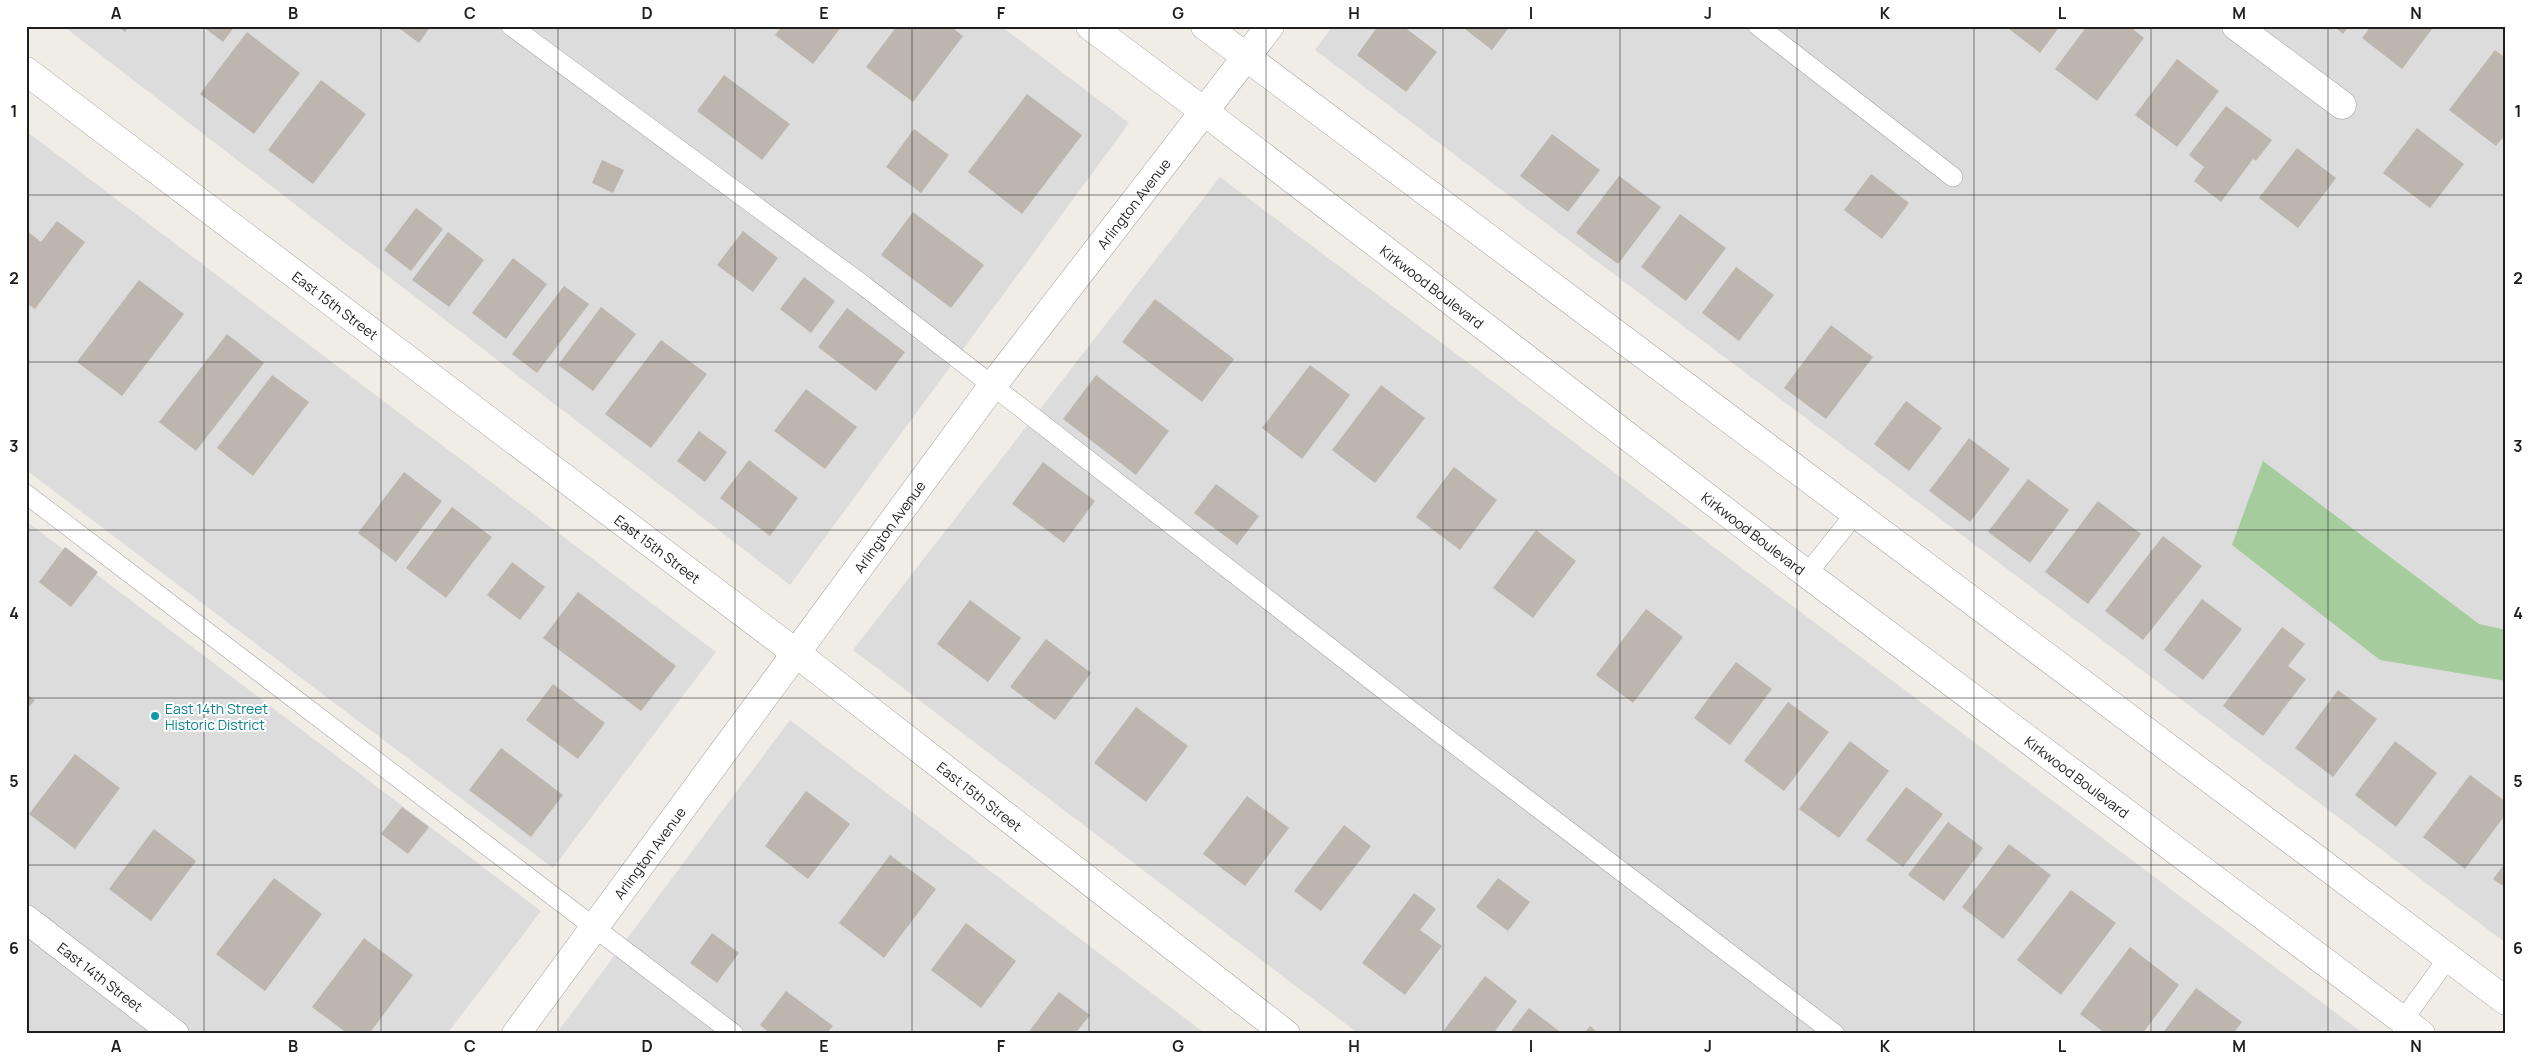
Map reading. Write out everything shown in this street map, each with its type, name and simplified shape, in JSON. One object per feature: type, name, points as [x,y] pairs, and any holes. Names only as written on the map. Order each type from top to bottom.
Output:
[{"type":"street","name":"Kirkwood Boulevard","points":[[1090,26],[1205,112],[1807,574],[2412,1027]]},
{"type":"street","points":[[1205,26],[2506,1001]]},
{"type":"street","name":"Arlington Avenue","points":[[516,1034],[993,385],[1270,26]]},
{"type":"street","points":[[2236,26],[2342,105]]},
{"type":"street","name":"East 15th Street","points":[[26,70],[796,654],[1286,1034]]},
{"type":"street","name":"East 14th Street","points":[[26,919],[174,1034]]},
{"type":"lane","points":[[511,26],[863,285],[1428,724],[1835,1034]]},
{"type":"lane","points":[[1758,26],[1953,177]]},
{"type":"lane","points":[[26,494],[734,1034]]},
{"type":"lane","points":[[1807,574],[1855,514]]},
{"type":"lane","points":[[2412,1027],[2448,958]]},
{"type":"shaded area","points":[[63,26],[1001,26],[1129,123],[790,585]]},
{"type":"shaded area","points":[[1333,26],[2506,26],[2506,943],[1315,50]]},
{"type":"shaded area","points":[[26,131],[716,652],[553,868],[26,470]]},
{"type":"shaded area","points":[[1220,177],[2364,1034],[1359,1034],[853,650]]},
{"type":"shaded area","name":"East 14th Street Historic District","points":[[26,521],[541,911],[447,1034],[26,1034]]},
{"type":"shaded area","points":[[790,720],[1206,1034],[556,1034]]},
{"type":"green space","points":[[2263,461],[2479,624],[2506,630],[2506,681],[2380,660],[2232,545]]},
{"type":"building","points":[[117,26],[129,26],[125,32]]},
{"type":"building","points":[[202,26],[235,26],[223,42]]},
{"type":"building","points":[[396,26],[431,26],[419,43]]},
{"type":"building","points":[[782,26],[842,26],[813,64],[775,35]]},
{"type":"building","points":[[897,26],[950,26],[963,36],[913,102],[866,67]]},
{"type":"building","points":[[1378,26],[1403,26],[1437,52],[1406,92],[1357,55]]},
{"type":"building","points":[[1461,26],[1510,26],[1492,50]]},
{"type":"building","points":[[2005,26],[2060,26],[2040,53]]},
{"type":"building","points":[[2087,26],[2129,26],[2144,38],[2097,101],[2055,69]]},
{"type":"building","points":[[2333,26],[2349,26],[2343,34]]},
{"type":"building","points":[[2371,26],[2429,26],[2432,29],[2402,69],[2362,38]]},
{"type":"building","points":[[247,32],[300,73],[254,134],[200,94]]},
{"type":"building","points":[[2495,50],[2506,58],[2506,134],[2496,146],[2449,110]]},
{"type":"building","points":[[2177,59],[2219,91],[2177,147],[2135,115]]},
{"type":"building","points":[[724,75],[790,124],[762,160],[697,111]]},
{"type":"building","points":[[321,80],[366,114],[313,184],[268,150]]},
{"type":"building","points":[[1027,94],[1082,135],[1022,214],[968,172]]},
{"type":"building","points":[[2226,106],[2272,140],[2256,161],[2253,159],[2221,202],[2194,181],[2204,167],[2189,155]]},
{"type":"building","points":[[2417,128],[2464,164],[2430,208],[2383,173]]},
{"type":"building","points":[[914,129],[949,155],[921,193],[886,167]]},
{"type":"building","points":[[1552,134],[1600,170],[1568,212],[1520,176]]},
{"type":"building","points":[[2297,148],[2336,178],[2298,228],[2259,198]]},
{"type":"building","points":[[602,160],[624,170],[613,193],[592,183]]},
{"type":"building","points":[[1871,174],[1909,203],[1882,239],[1844,210]]},
{"type":"building","points":[[1619,176],[1661,207],[1618,264],[1576,233]]},
{"type":"building","points":[[416,208],[443,229],[411,271],[384,250]]},
{"type":"building","points":[[913,212],[984,265],[951,308],[881,255]]},
{"type":"building","points":[[1680,214],[1726,248],[1686,301],[1641,267]]},
{"type":"building","points":[[57,221],[85,242],[35,309],[26,303],[26,230],[41,242]]},
{"type":"building","points":[[743,231],[778,258],[753,292],[717,265]]},
{"type":"building","points":[[448,232],[484,260],[449,307],[412,280]]},
{"type":"building","points":[[513,258],[547,284],[506,339],[472,313]]},
{"type":"building","points":[[1736,267],[1774,295],[1739,341],[1702,313]]},
{"type":"building","points":[[804,277],[835,301],[811,333],[780,309]]},
{"type":"building","points":[[139,280],[184,314],[122,396],[77,362]]},
{"type":"building","points":[[564,286],[589,304],[537,373],[512,354]]},
{"type":"building","points":[[1155,299],[1234,359],[1202,402],[1122,342]]},
{"type":"building","points":[[601,307],[636,334],[593,391],[558,365]]},
{"type":"building","points":[[847,308],[905,352],[876,391],[818,347]]},
{"type":"building","points":[[1831,325],[1873,357],[1826,419],[1784,388]]},
{"type":"building","points":[[227,334],[264,363],[196,451],[159,422]]},
{"type":"building","points":[[661,340],[707,374],[651,448],[605,414]]},
{"type":"building","points":[[1310,365],[1350,395],[1302,459],[1262,428]]},
{"type":"building","points":[[272,375],[309,402],[253,476],[217,448]]},
{"type":"building","points":[[1096,375],[1169,431],[1136,475],[1063,419]]},
{"type":"building","points":[[1381,385],[1425,418],[1375,483],[1332,450]]},
{"type":"building","points":[[806,389],[857,427],[825,469],[774,431]]},
{"type":"building","points":[[1906,401],[1942,428],[1909,471],[1874,444]]},
{"type":"building","points":[[699,431],[727,452],[705,482],[677,461]]},
{"type":"building","points":[[1969,438],[2010,469],[1970,522],[1929,491]]},
{"type":"building","points":[[749,460],[798,498],[770,536],[720,498]]},
{"type":"building","points":[[1043,462],[1095,501],[1064,543],[1012,504]]},
{"type":"building","points":[[1454,467],[1497,500],[1460,550],[1416,517]]},
{"type":"building","points":[[404,472],[442,501],[396,562],[358,533]]},
{"type":"building","points":[[2028,479],[2069,510],[2030,563],[1988,532]]},
{"type":"building","points":[[1216,484],[1259,516],[1237,545],[1194,513]]},
{"type":"building","points":[[2098,501],[2141,534],[2088,604],[2045,572]]},
{"type":"building","points":[[452,507],[492,537],[446,598],[406,568]]},
{"type":"building","points":[[1536,530],[1576,561],[1533,618],[1493,588]]},
{"type":"building","points":[[2163,536],[2202,566],[2143,640],[2105,611]]},
{"type":"building","points":[[65,547],[98,572],[71,607],[39,582]]},
{"type":"building","points":[[512,562],[545,587],[520,620],[487,595]]},
{"type":"building","points":[[578,592],[676,666],[641,711],[543,638]]},
{"type":"building","points":[[2202,599],[2242,629],[2203,680],[2164,650]]},
{"type":"building","points":[[970,600],[1021,638],[988,682],[937,644]]},
{"type":"building","points":[[1646,609],[1683,637],[1633,703],[1596,675]]},
{"type":"building","points":[[2282,627],[2305,644],[2288,666],[2306,679],[2263,736],[2223,706]]},
{"type":"building","points":[[1046,639],[1091,673],[1055,720],[1010,687]]},
{"type":"building","points":[[1736,662],[1772,689],[1730,745],[1694,718]]},
{"type":"building","points":[[553,684],[605,723],[578,759],[526,720]]},
{"type":"building","points":[[2338,690],[2377,719],[2333,777],[2295,748]]},
{"type":"building","points":[[26,694],[35,700],[26,711]]},
{"type":"building","points":[[1788,702],[1829,732],[1784,791],[1744,761]]},
{"type":"building","points":[[1136,707],[1188,746],[1146,802],[1094,763]]},
{"type":"building","points":[[1850,741],[1889,771],[1839,838],[1799,809]]},
{"type":"building","points":[[2395,741],[2437,773],[2396,827],[2355,795]]},
{"type":"building","points":[[501,748],[563,795],[531,837],[469,790]]},
{"type":"building","points":[[75,754],[120,788],[75,849],[29,814]]},
{"type":"building","points":[[2470,775],[2506,802],[2506,814],[2465,869],[2423,837]]},
{"type":"building","points":[[1906,787],[1943,814],[1903,867],[1866,840]]},
{"type":"building","points":[[806,791],[850,824],[808,879],[765,846]]},
{"type":"building","points":[[1247,796],[1289,828],[1245,886],[1203,854]]},
{"type":"building","points":[[402,807],[429,827],[408,854],[381,834]]},
{"type":"building","points":[[1948,822],[1983,848],[1944,901],[1908,875]]},
{"type":"building","points":[[1344,825],[1371,846],[1321,911],[1294,891]]},
{"type":"building","points":[[154,829],[196,861],[151,921],[109,889]]},
{"type":"building","points":[[2009,844],[2051,875],[2003,939],[1962,907]]},
{"type":"building","points":[[890,855],[936,889],[884,958],[839,923]]},
{"type":"building","points":[[2506,862],[2506,888],[2493,879]]},
{"type":"building","points":[[274,878],[322,914],[265,991],[216,954]]},
{"type":"building","points":[[1498,878],[1530,902],[1508,931],[1476,907]]},
{"type":"building","points":[[2071,890],[2116,923],[2061,995],[2017,960]]},
{"type":"building","points":[[1414,893],[1436,909],[1420,930],[1442,946],[1405,995],[1362,963]]},
{"type":"building","points":[[966,923],[1016,961],[981,1008],[931,970]]},
{"type":"building","points":[[712,933],[739,953],[717,983],[690,963]]},
{"type":"building","points":[[364,938],[413,975],[369,1034],[348,1034],[312,1007]]},
{"type":"building","points":[[2130,947],[2179,985],[2142,1034],[2106,1034],[2080,1014]]},
{"type":"building","points":[[1485,976],[1517,1001],[1493,1034],[1441,1034]]},
{"type":"building","points":[[2196,988],[2242,1022],[2233,1034],[2162,1034]]},
{"type":"building","points":[[786,991],[833,1026],[826,1034],[771,1034],[760,1025]]},
{"type":"building","points":[[1059,992],[1090,1015],[1075,1034],[1027,1034]]},
{"type":"building","points":[[1529,1008],[1563,1034],[1509,1034]]},
{"type":"building","points":[[1590,1026],[1599,1034],[1584,1034]]},
{"type":"place","name":"East 14th Street Historic District","points":[[155,716]]}]
